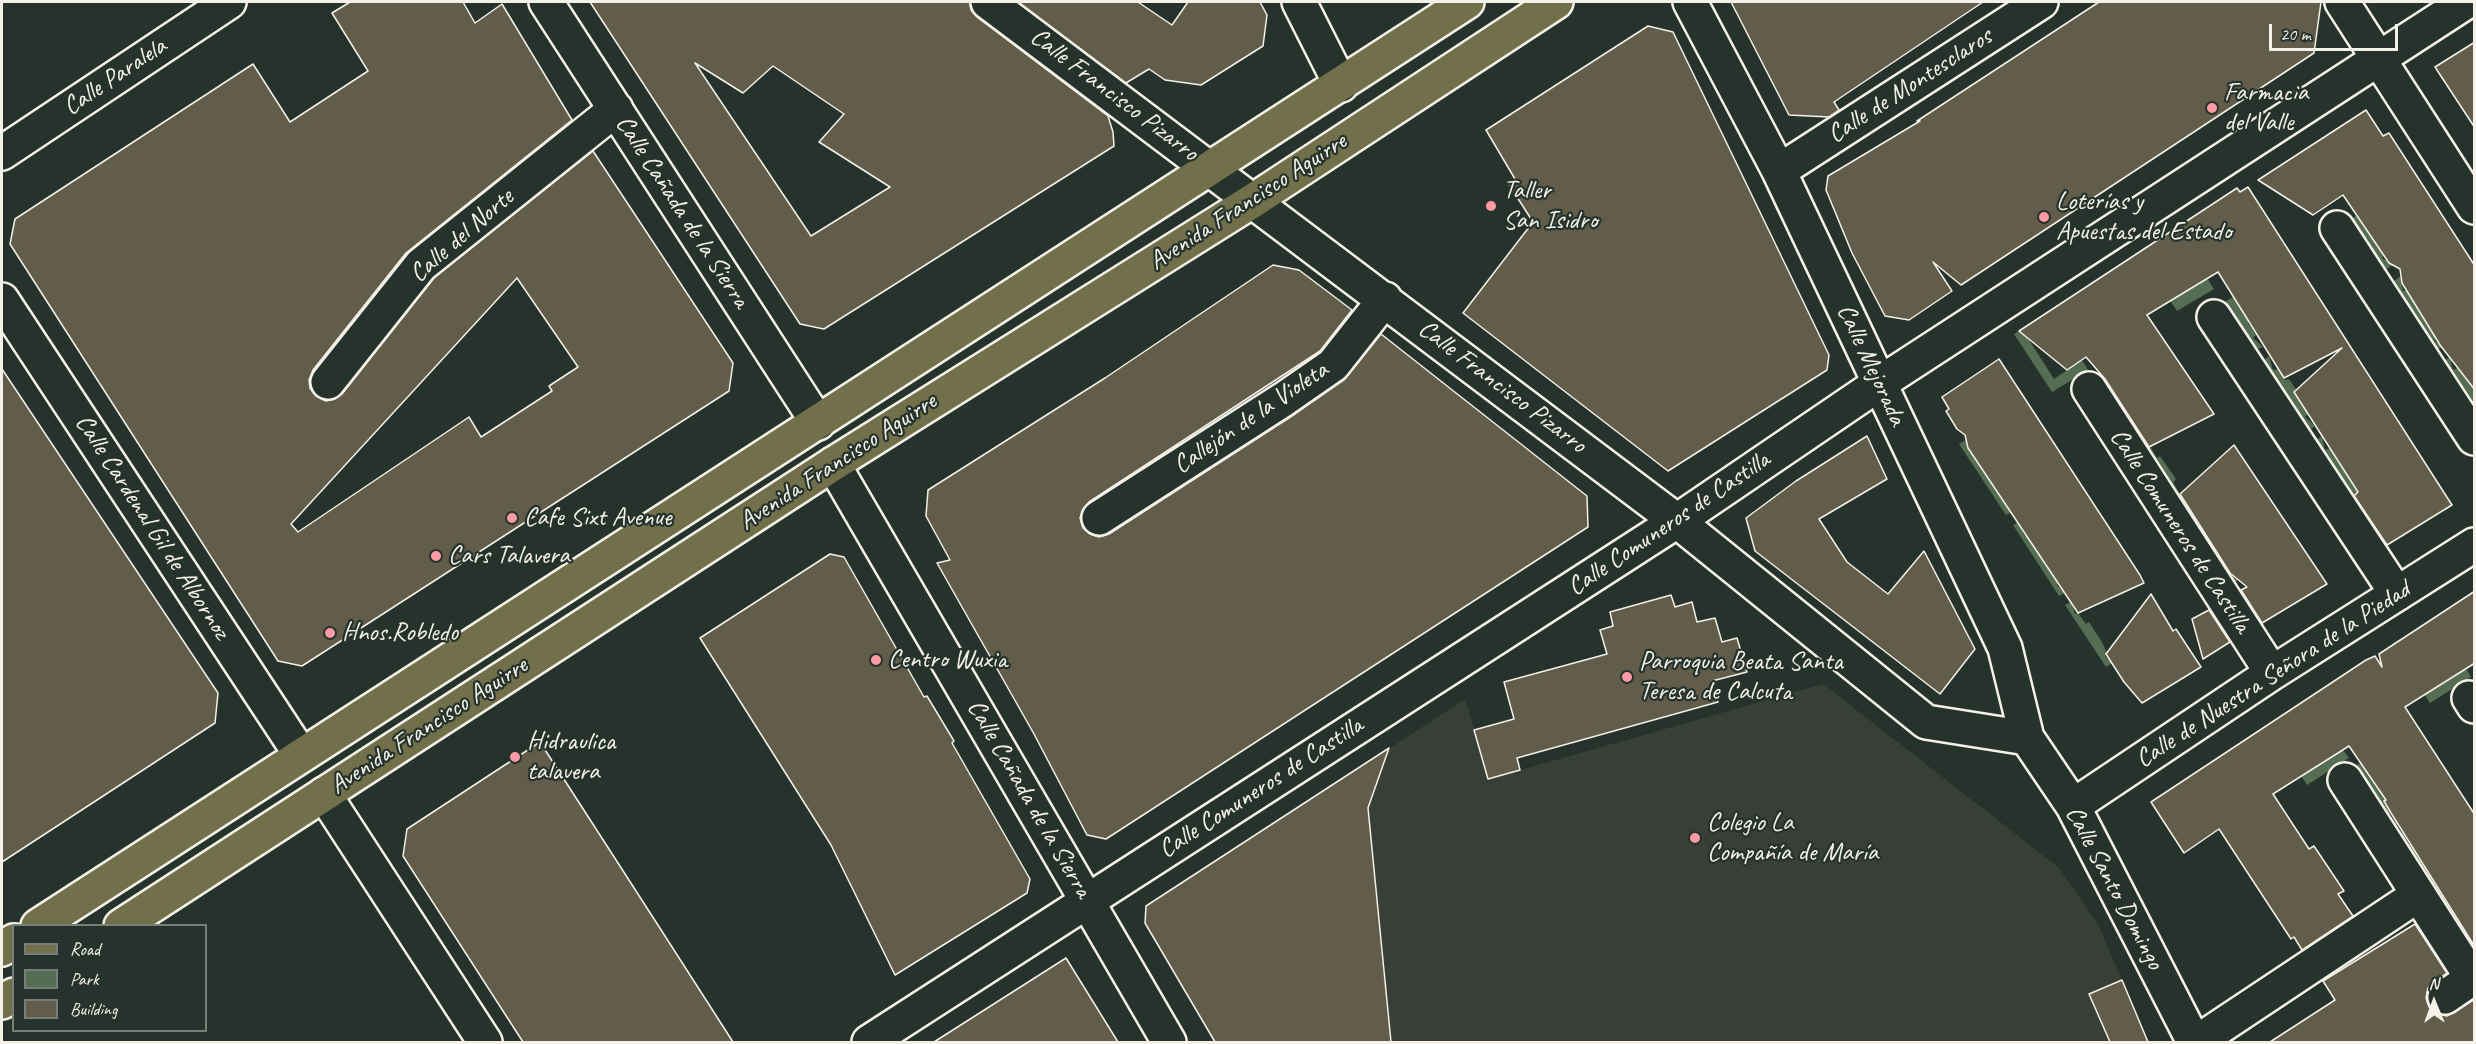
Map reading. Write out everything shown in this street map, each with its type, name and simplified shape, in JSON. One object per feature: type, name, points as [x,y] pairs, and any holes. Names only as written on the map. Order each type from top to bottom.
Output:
[{"type":"main road","name":"Avenida Francisco Aguirre","points":[[41,924],[818,423],[1210,166],[1341,85],[1467,2]]},
{"type":"main road","name":"Avenida Francisco Aguirre","points":[[124,924],[833,464],[1254,200],[1557,2]]},
{"type":"street","name":"Calle Paralela","points":[[2,153],[229,2]]},
{"type":"street","name":"Calle Cañada de la Sierra","points":[[546,2],[818,423]]},
{"type":"street","name":"Calle Francisco Pizarro","points":[[988,2],[1210,166],[1677,521],[1926,722],[2027,738]]},
{"type":"street","points":[[1299,2],[1341,85]]},
{"type":"street","name":"Calle Mejorada","points":[[1690,2],[1779,171],[2005,648],[2027,738]]},
{"type":"street","name":"Calle de Montesclaros","points":[[1779,171],[2041,2]]},
{"type":"street","points":[[2342,2],[2475,207]]},
{"type":"street","name":"Calle Comuneros de Castilla","points":[[869,1042],[1677,521],[1880,383],[2466,2]]},
{"type":"street","name":"Calle del Norte","points":[[328,382],[421,265],[616,109]]},
{"type":"street","points":[[2337,228],[2475,438]]},
{"type":"street","name":"Callejón de la Violeta","points":[[1099,518],[1284,399],[1332,365],[1385,299]]},
{"type":"street","name":"Calle Cardenal Gil de Albornoz","points":[[2,300],[301,755]]},
{"type":"street","points":[[2214,317],[2397,594]]},
{"type":"street","name":"Calle Comuneros de Castilla","points":[[2089,389],[2272,673]]},
{"type":"street","name":"Calle Cañada de la Sierra","points":[[833,464],[1169,1042]]},
{"type":"street","name":"Calle de Nuestra Señora de la Piedad","points":[[2073,806],[2272,673],[2475,545]]},
{"type":"street","name":"Calle Santo Domingo","points":[[2027,738],[2073,806],[2196,1042]]},
{"type":"street","points":[[2345,780],[2473,978],[2445,997]]},
{"type":"street","points":[[324,794],[484,1042]]},
{"type":"street","points":[[2196,1042],[2418,895]]},
{"type":"shaded area","name":"Colegio La Compañía de María","points":[[1823,684],[2058,867],[2098,924],[2148,1042],[1391,1042],[1368,808],[1384,752],[1465,699],[1489,779]]},
{"type":"green space","points":[[2360,213],[2384,255],[2382,258],[2393,265],[2383,271],[2350,220]]},
{"type":"green space","points":[[2147,246],[2180,295],[2207,278],[2214,289],[2177,311],[2138,252]]},
{"type":"green space","points":[[2401,276],[2403,291],[2407,290],[2437,337],[2434,340],[2442,347],[2435,352],[2391,283]]},
{"type":"green space","points":[[2235,296],[2250,320],[2248,323],[2256,335],[2253,338],[2263,347],[2255,350],[2224,302]]},
{"type":"green space","points":[[2022,329],[2054,379],[2082,360],[2088,370],[2052,392],[2014,334]]},
{"type":"green space","points":[[2269,356],[2273,370],[2278,369],[2285,380],[2289,379],[2303,400],[2300,403],[2308,414],[2305,417],[2315,426],[2308,431],[2262,362]]},
{"type":"green space","points":[[2450,357],[2453,370],[2458,368],[2474,389],[2474,412],[2442,362]]},
{"type":"green space","points":[[2142,436],[2145,448],[2150,446],[2157,458],[2160,456],[2176,479],[2173,482],[2180,494],[2177,497],[2188,505],[2181,510],[2135,440]]},
{"type":"green space","points":[[2322,436],[2325,450],[2330,448],[2337,460],[2341,459],[2365,499],[2357,504],[2314,441]]},
{"type":"green space","points":[[1966,440],[1970,453],[1974,453],[2005,500],[2003,502],[2012,512],[2006,515],[1959,444]]},
{"type":"green space","points":[[2194,516],[2198,529],[2203,528],[2229,573],[2238,580],[2231,584],[2187,520]]},
{"type":"green space","points":[[2019,522],[2024,535],[2027,534],[2059,582],[2057,585],[2065,593],[2059,596],[2013,525]]},
{"type":"green space","points":[[2071,602],[2075,614],[2078,613],[2086,624],[2089,622],[2102,642],[2107,653],[2105,656],[2112,663],[2106,667],[2065,605]]},
{"type":"green space","points":[[2400,639],[2433,689],[2466,668],[2471,677],[2430,703],[2392,644]]},
{"type":"green space","points":[[2276,720],[2309,771],[2343,750],[2349,758],[2307,785],[2268,724]]},
{"type":"green space","points":[[2362,762],[2386,800],[2384,802],[2391,813],[2389,815],[2398,824],[2392,827],[2354,767]]},
{"type":"green space","points":[[2404,832],[2408,844],[2411,844],[2441,892],[2439,895],[2450,905],[2444,908],[2398,835]]},
{"type":"building","points":[[350,2],[463,2],[475,23],[502,4],[572,120],[406,253],[313,370],[309,380],[310,388],[316,396],[326,401],[342,394],[434,278],[593,151],[733,363],[729,391],[302,666],[278,661],[10,244],[15,219],[253,64],[290,122],[368,71],[332,13]],"holes":[[[517,278],[578,367],[549,386],[552,391],[481,437],[469,417],[298,532],[291,524]]]},
{"type":"building","points":[[590,2],[970,2],[971,10],[977,17],[1108,116],[1114,146],[824,329],[800,324]],"holes":[[[695,63],[743,93],[773,66],[844,114],[819,142],[890,187],[811,236]]]},
{"type":"building","points":[[1018,2],[1138,2],[1172,25],[1188,2],[1260,2],[1267,15],[1263,46],[1201,85],[1165,80],[1149,69],[1126,83]]},
{"type":"building","points":[[1731,2],[1983,2],[1834,102],[1839,110],[1829,117],[1789,115]]},
{"type":"building","points":[[2099,2],[2321,2],[2314,53],[1961,285],[1933,262],[1952,291],[1909,320],[1885,316],[1852,253],[1826,190],[1828,176],[1920,121],[1917,121]]},
{"type":"building","points":[[1648,26],[1673,32],[1829,355],[1827,370],[1668,471],[1463,313],[1533,222],[1508,183],[1515,179],[1486,130]]},
{"type":"building","points":[[2475,42],[2475,128],[2435,67]]},
{"type":"building","points":[[2366,110],[2383,136],[2389,133],[2475,266],[2475,390],[2440,345],[2402,283],[2400,269],[2389,263],[2343,195],[2313,215],[2258,180]]},
{"type":"building","points":[[2248,187],[2452,505],[2387,545],[2354,496],[2358,492],[2294,392],[2342,348],[2284,378],[2218,272],[2147,315],[2214,414],[2149,447],[2105,379],[2086,357],[2067,370],[2019,331],[2237,188],[2240,192]]},
{"type":"building","points":[[1273,265],[1299,270],[1352,310],[1320,351],[1089,502],[1080,518],[1083,528],[1090,534],[1099,537],[1109,534],[1295,414],[1344,380],[1381,334],[1587,496],[1588,527],[1106,839],[1087,835],[1034,734],[937,563],[950,560],[926,516],[928,490],[1105,378]]},
{"type":"building","points":[[1999,359],[2144,583],[2078,613],[1968,448],[1965,435],[1957,429],[1946,411],[1949,409],[1942,397]]},
{"type":"building","points":[[2,369],[218,693],[215,723],[2,862]]},
{"type":"building","points":[[1867,436],[1887,479],[1819,519],[1847,562],[1888,594],[1924,551],[1975,649],[1940,694],[1755,551],[1746,518],[1796,481]]},
{"type":"building","points":[[2234,445],[2327,584],[2262,623],[2241,590],[2247,587],[2230,573],[2180,494]]},
{"type":"building","points":[[830,554],[844,557],[924,697],[927,696],[954,741],[952,743],[1030,879],[1027,893],[895,975],[831,845],[700,638]]},
{"type":"building","points":[[2475,591],[2475,663],[2405,707],[2475,815],[2475,947],[2391,813],[2384,801],[2386,800],[2349,746],[2273,794],[2309,849],[2314,846],[2344,891],[2338,894],[2353,916],[2302,950],[2294,937],[2291,939],[2219,829],[2184,853],[2151,802],[2366,660],[2375,656],[2382,667],[2379,654]]},
{"type":"building","points":[[2151,594],[2173,631],[2176,629],[2201,667],[2142,703],[2124,682],[2106,654]]},
{"type":"building","name":"Parroquia Beata Santa Teresa de Calcuta","points":[[1671,595],[1675,607],[1692,602],[1697,622],[1715,618],[1722,642],[1737,638],[1747,672],[1712,681],[1718,702],[1517,758],[1520,770],[1488,779],[1474,730],[1514,719],[1504,682],[1607,654],[1600,630],[1613,626],[1610,612]]},
{"type":"building","points":[[2209,610],[2230,642],[2203,659],[2192,619]]},
{"type":"building","points":[[540,742],[733,1042],[523,1042],[403,856],[407,829]]},
{"type":"building","points":[[1389,748],[1368,808],[1391,1042],[1215,1042],[1145,923],[1146,906]]},
{"type":"building","points":[[2415,924],[2447,973],[2428,988],[2426,998],[2429,1007],[2438,1014],[2447,1016],[2475,999],[2475,1042],[2270,1042],[2335,1000],[2323,981]]},
{"type":"building","points":[[1066,958],[1118,1042],[934,1042]]},
{"type":"building","points":[[2122,980],[2148,1042],[2110,1042],[2089,994]]},
{"type":"place","name":"Farmacia del Valle","points":[[2212,108]]},
{"type":"place","name":"Taller San Isidro","points":[[1491,206]]},
{"type":"place","name":"Loterías y Apuestas del Estado","points":[[2044,217]]},
{"type":"place","name":"Cafe Sixt Avenue","points":[[512,518]]},
{"type":"place","name":"Cars Talavera","points":[[436,556]]},
{"type":"place","name":"Hnos.Robledo","points":[[330,633]]},
{"type":"place","name":"Centro Wuxia","points":[[876,660]]},
{"type":"place","name":"Parroquia Beata Santa Teresa de Calcuta","points":[[1627,677]]},
{"type":"place","name":"Hidraulica talavera","points":[[515,757]]},
{"type":"place","name":"Colegio La Compañía de María","points":[[1695,838]]}]
